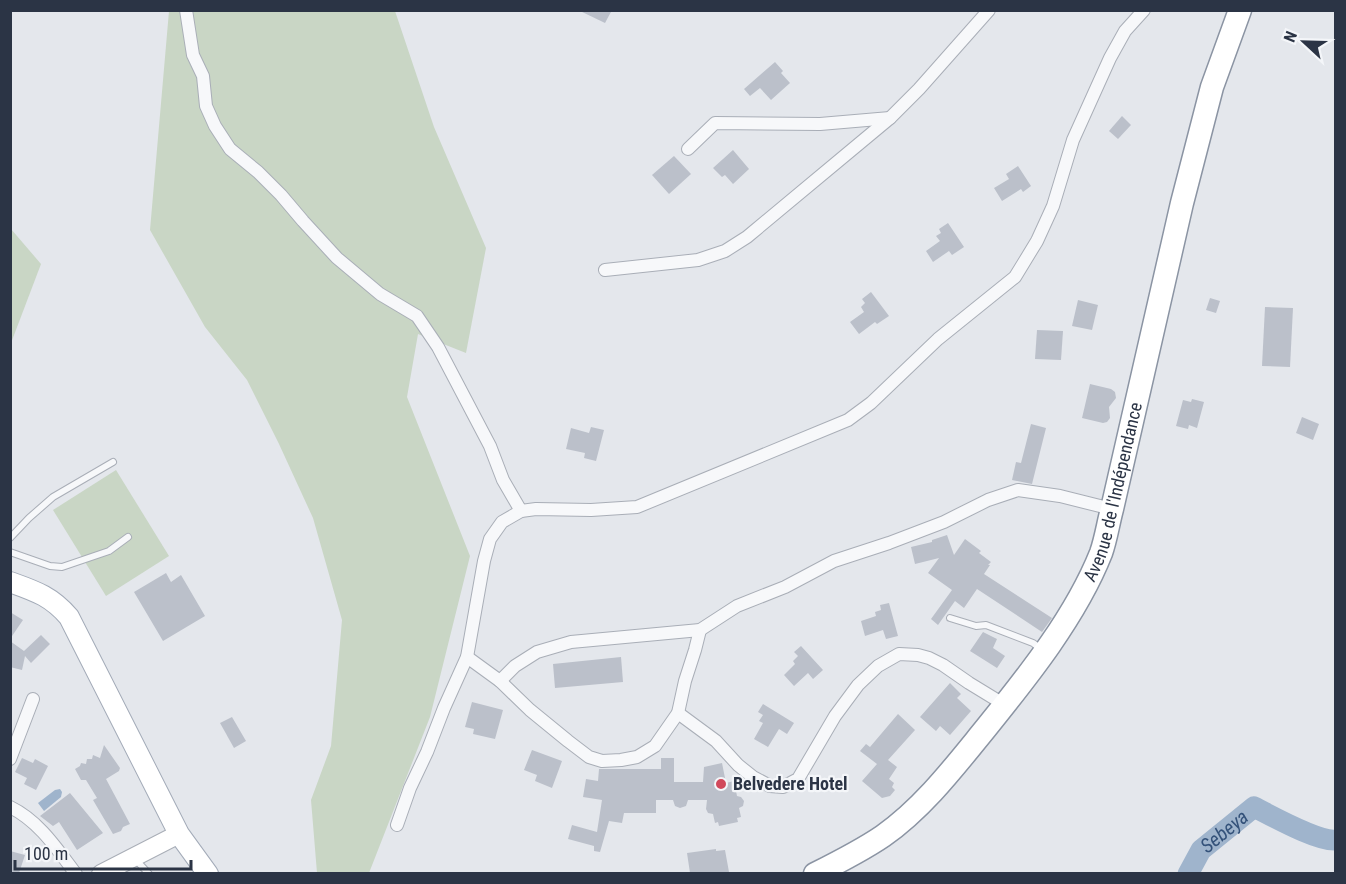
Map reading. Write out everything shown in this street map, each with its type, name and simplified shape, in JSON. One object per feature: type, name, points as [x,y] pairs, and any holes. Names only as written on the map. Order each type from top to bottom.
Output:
[{"type":"highway","name":"Avenue de l'Indépendance","points":[[815,873],[846,859],[883,835],[920,805],[956,765],[1005,705],[1065,622],[1101,553],[1182,203],[1212,87],[1240,10]]},
{"type":"main road","points":[[10,582],[46,596],[69,617],[179,834],[208,873]]},
{"type":"street","points":[[186,10],[193,55],[203,75],[206,106],[230,149],[281,195],[337,258],[380,294],[417,316],[438,347],[490,446],[503,480],[521,512]]},
{"type":"street","points":[[605,270],[698,260],[725,251],[747,237],[891,118],[989,10]]},
{"type":"street","points":[[397,825],[410,788],[467,657],[484,561],[490,538],[502,522],[521,512],[536,509],[591,510],[637,507],[848,420],[871,404],[938,339],[1015,277],[1037,241],[1053,206],[1073,140],[1110,58],[1125,31],[1144,10]]},
{"type":"street","points":[[688,149],[715,123],[820,124],[891,118]]},
{"type":"street","points":[[500,681],[515,666],[537,652],[571,642],[700,630],[737,606],[785,587],[834,561],[944,522],[988,500],[1018,490],[1060,496],[1112,509]]},
{"type":"street","points":[[467,657],[500,681],[530,710],[589,757],[602,761],[637,757],[654,746],[678,713],[700,630]]},
{"type":"street","points":[[678,713],[716,741],[738,765],[753,777],[770,786],[783,787],[798,779],[835,716],[858,685],[878,666],[899,654],[929,658],[1005,705]]},
{"type":"street","points":[[10,759],[33,699]]},
{"type":"street","points":[[10,807],[21,812],[48,836],[75,873]]},
{"type":"street","points":[[101,873],[179,834]]},
{"type":"lane","points":[[10,538],[53,497],[113,462]]},
{"type":"lane","points":[[10,552],[50,566],[62,567],[109,550],[128,537]]},
{"type":"lane","points":[[950,618],[976,626],[986,625],[1033,643],[1044,651]]},
{"type":"lane","points":[[134,857],[149,873]]},
{"type":"green space","points":[[169,11],[395,11],[434,127],[486,248],[466,353],[418,334],[407,397],[470,556],[430,717],[369,873],[317,873],[311,800],[331,746],[342,620],[313,518],[247,380],[205,327],[150,230]]},
{"type":"green space","points":[[11,229],[41,264],[11,343]]},
{"type":"green space","points":[[116,470],[169,556],[106,596],[53,510]]},
{"type":"water","points":[[60,789],[61,797],[44,811],[38,803],[55,790]]},
{"type":"building","points":[[578,10],[612,10],[605,23]]},
{"type":"building","points":[[775,62],[790,83],[771,100],[760,88],[750,96],[744,89]]},
{"type":"building","points":[[1122,116],[1131,125],[1118,139],[1109,131]]},
{"type":"building","points":[[733,150],[749,169],[733,184],[725,175],[722,177],[713,168]]},
{"type":"building","points":[[674,156],[691,174],[669,194],[652,175]]},
{"type":"building","points":[[1018,166],[1031,186],[1023,192],[1021,189],[1002,201],[994,188],[1009,179],[1006,174]]},
{"type":"building","points":[[948,223],[964,247],[952,255],[949,251],[933,262],[926,251],[940,241],[936,236],[941,233],[939,229]]},
{"type":"building","points":[[871,292],[889,316],[877,324],[875,322],[859,334],[850,322],[864,312],[861,307],[865,303],[862,299]]},
{"type":"building","points":[[1210,298],[1220,301],[1216,313],[1206,310]]},
{"type":"building","points":[[1078,300],[1098,305],[1092,330],[1072,326]]},
{"type":"building","points":[[1265,307],[1293,308],[1290,367],[1262,366]]},
{"type":"building","points":[[1037,330],[1063,331],[1061,360],[1035,359]]},
{"type":"building","points":[[1090,384],[1115,392],[1116,398],[1109,407],[1110,418],[1107,422],[1082,418]]},
{"type":"building","points":[[1192,399],[1204,402],[1197,428],[1189,425],[1188,429],[1176,426],[1183,400],[1191,402]]},
{"type":"building","points":[[1302,417],[1319,424],[1313,440],[1296,433]]},
{"type":"building","points":[[1031,424],[1046,428],[1032,484],[1012,480],[1016,462],[1021,463]]},
{"type":"building","points":[[591,427],[604,430],[596,461],[584,458],[585,453],[566,449],[571,428],[589,433]]},
{"type":"building","points":[[947,535],[954,555],[965,539],[991,562],[984,574],[1052,618],[1042,632],[977,589],[964,608],[955,601],[938,625],[931,619],[952,590],[928,573],[939,558],[915,564],[911,547],[932,542],[932,540]]},
{"type":"building","points":[[166,573],[171,582],[181,575],[205,616],[163,641],[134,592]]},
{"type":"building","points":[[889,603],[898,636],[886,639],[883,630],[865,636],[861,621],[876,616],[875,612],[881,610],[880,605]]},
{"type":"building","points":[[10,612],[23,620],[10,639]]},
{"type":"building","points":[[983,632],[997,639],[993,648],[1005,656],[997,668],[970,651]]},
{"type":"building","points":[[41,635],[50,644],[31,663],[25,656],[22,670],[10,667],[10,641],[24,651]]},
{"type":"building","points":[[801,646],[823,670],[813,679],[808,673],[794,686],[784,675],[795,664],[793,661],[798,656],[794,652]]},
{"type":"building","points":[[621,657],[623,682],[555,688],[553,664]]},
{"type":"building","points":[[950,683],[961,694],[957,698],[971,711],[950,735],[940,726],[936,731],[920,717]]},
{"type":"building","points":[[472,702],[503,710],[495,739],[473,734],[474,729],[465,727]]},
{"type":"building","points":[[763,704],[794,723],[787,734],[779,729],[768,747],[754,739],[763,723],[759,721],[763,715],[758,712]]},
{"type":"building","points":[[898,714],[915,730],[888,760],[897,767],[889,779],[894,783],[892,787],[895,790],[890,796],[882,798],[862,781],[877,764],[860,751],[866,744],[870,747]]},
{"type":"building","points":[[232,717],[246,741],[234,748],[220,723]]},
{"type":"building","points":[[104,745],[120,768],[106,779],[130,824],[113,834],[93,800],[97,798],[86,780],[81,780],[75,769],[81,763],[86,764],[87,759],[92,759],[93,755],[100,758]]},
{"type":"building","points":[[532,750],[562,761],[552,788],[535,781],[537,775],[524,770]]},
{"type":"building","points":[[22,758],[33,763],[35,759],[48,766],[36,790],[24,784],[27,778],[15,772]]},
{"type":"building","points":[[661,758],[674,758],[674,782],[703,782],[704,767],[722,763],[726,783],[734,781],[737,796],[744,801],[743,806],[739,808],[741,817],[737,818],[738,822],[719,826],[718,822],[715,823],[713,814],[708,813],[706,809],[707,800],[688,800],[686,806],[680,808],[675,806],[673,800],[656,800],[656,813],[624,813],[622,823],[609,821],[600,852],[594,851],[594,846],[568,839],[572,825],[597,832],[602,800],[583,797],[586,779],[598,781],[599,769],[661,769]]},
{"type":"building","points":[[70,793],[103,833],[77,850],[59,822],[53,826],[40,816]]},
{"type":"building","points":[[716,849],[716,851],[725,850],[729,872],[690,873],[687,853]]},
{"type":"building","points":[[10,851],[25,855],[19,873],[10,873]]},
{"type":"waterway","name":"Sebeya","points":[[1188,874],[1201,850],[1254,807],[1307,833],[1328,840],[1336,840]]},
{"type":"place","name":"Belvedere Hotel","points":[[721,784]]}]
